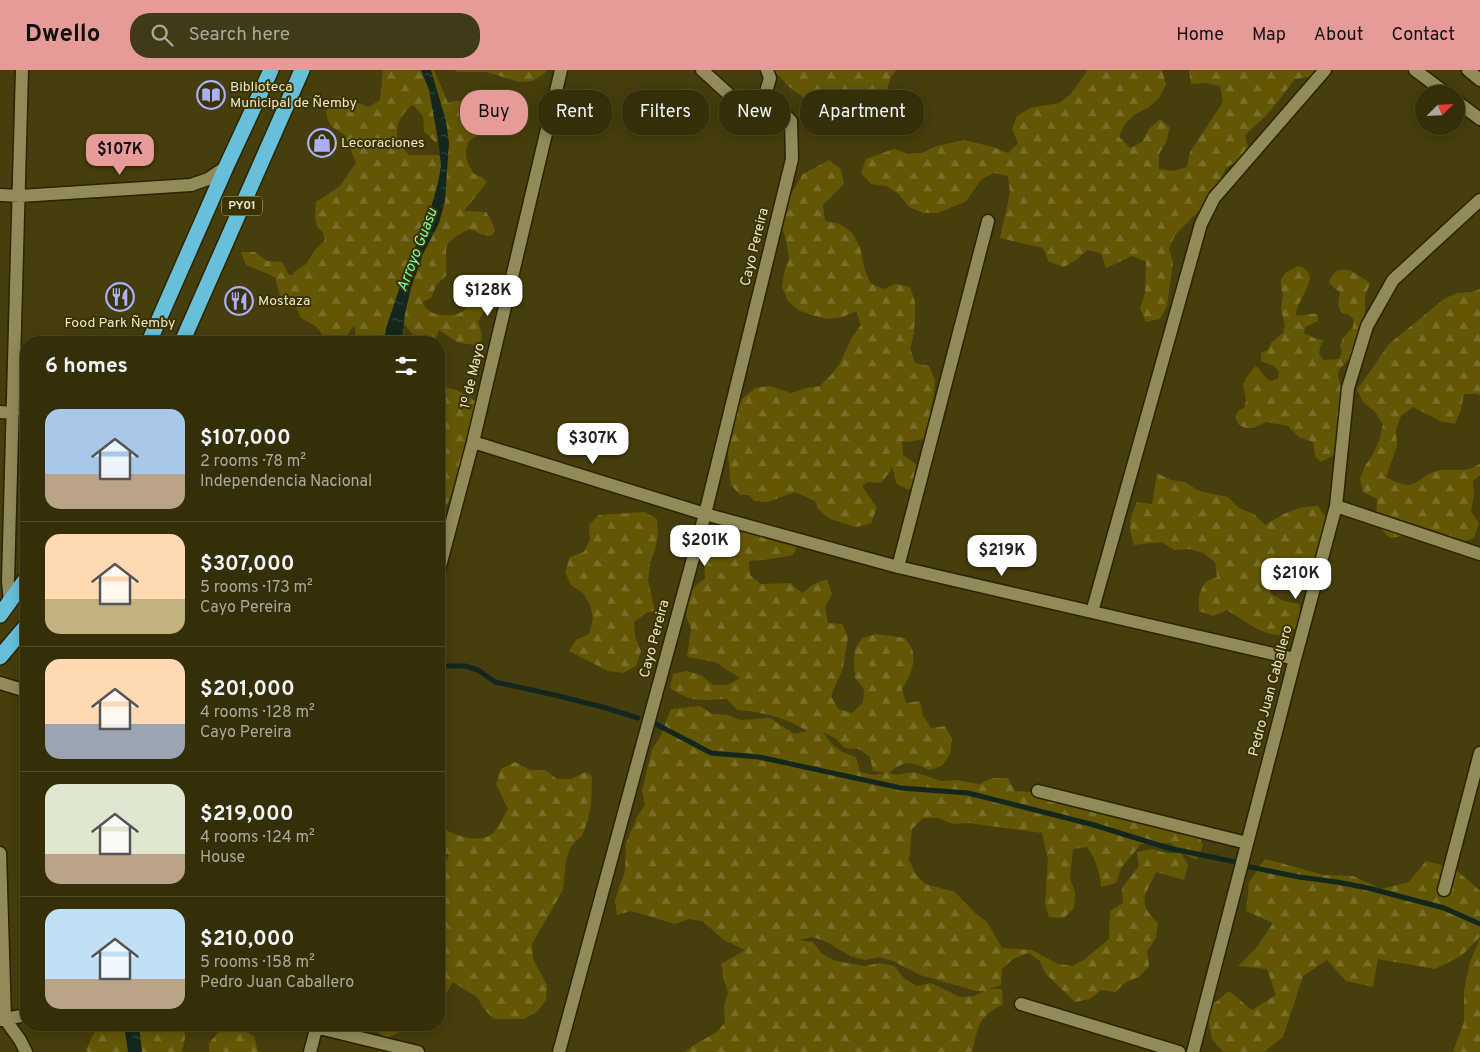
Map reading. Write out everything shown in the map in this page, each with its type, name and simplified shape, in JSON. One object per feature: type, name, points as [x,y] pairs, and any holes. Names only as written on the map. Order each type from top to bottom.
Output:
[{"type":"highway","name":"PY01","points":[[152,336],[271,70]]},
{"type":"highway","name":"PY01","points":[[185,336],[302,70]]},
{"type":"highway","points":[[4,609],[20,587]]},
{"type":"highway","points":[[0,657],[20,633]]},
{"type":"street","points":[[4,609],[8,581],[6,413],[20,196],[22,70]]},
{"type":"street","name":"1º de Mayo","points":[[445,547],[473,442],[561,70]]},
{"type":"street","points":[[702,70],[724,90]]},
{"type":"street","points":[[766,90],[770,78],[767,70]]},
{"type":"street","points":[[1092,612],[1201,224],[1214,198],[1325,70]]},
{"type":"street","points":[[1415,70],[1435,85]]},
{"type":"street","points":[[1468,70],[1480,80]]},
{"type":"street","points":[[1465,107],[1480,118]]},
{"type":"street","name":"Cayo Pereira","points":[[559,1052],[705,514],[792,159],[790,120]]},
{"type":"street","points":[[0,195],[20,196],[191,185],[208,179],[226,167]]},
{"type":"street","name":"Pedro Juan Caballero","points":[[1193,1052],[1336,506],[1348,388],[1367,326],[1393,280],[1480,200]]},
{"type":"street","points":[[898,566],[988,221]]},
{"type":"street","points":[[473,442],[705,514],[898,566],[1295,659]]},
{"type":"street","points":[[1336,506],[1480,554]]},
{"type":"street","points":[[0,683],[20,689]]},
{"type":"street","points":[[1444,890],[1480,753]]},
{"type":"street","points":[[1038,791],[1247,843]]},
{"type":"street","points":[[0,853],[2,1019],[20,1040],[26,1052]]},
{"type":"street","points":[[1021,1004],[1179,1052]]},
{"type":"street","points":[[2,1019],[20,1016]]},
{"type":"street","points":[[310,1052],[312,1031]]},
{"type":"street","points":[[333,1031],[418,1052]]},
{"type":"green space","points":[[383,70],[434,70],[448,103],[460,101],[460,135],[479,135],[469,141],[466,154],[474,174],[482,177],[487,182],[464,211],[486,212],[495,231],[491,236],[488,236],[470,229],[453,239],[449,243],[446,253],[446,276],[437,284],[431,298],[423,302],[427,309],[436,314],[458,314],[468,307],[485,283],[490,289],[489,298],[485,310],[478,321],[482,334],[481,341],[475,345],[459,343],[439,330],[437,336],[414,336],[402,322],[397,336],[356,336],[355,326],[347,336],[323,336],[314,325],[301,318],[293,299],[282,304],[275,277],[246,265],[241,252],[255,252],[267,261],[282,262],[289,275],[293,275],[294,272],[306,264],[315,250],[325,240],[323,232],[317,227],[315,216],[316,202],[340,186],[356,163],[345,135],[331,125],[327,117],[327,100],[340,97],[369,107],[380,100]],"holes":[[[413,105],[423,116],[424,131],[435,142],[445,140],[447,159],[437,155],[409,155],[399,143],[397,126],[404,113]]]},
{"type":"green space","points":[[454,70],[547,70],[533,81],[519,82],[487,72],[458,72]]},
{"type":"green space","points":[[774,70],[896,70],[891,77],[887,90],[800,90],[800,95],[788,86]]},
{"type":"green space","points":[[1088,70],[1162,70],[1166,84],[1159,98],[1148,108],[1135,114],[1124,125],[1119,137],[1130,148],[1142,142],[1149,129],[1160,119],[1170,128],[1166,142],[1159,154],[1159,169],[1173,171],[1187,167],[1190,152],[1223,102],[1220,86],[1205,83],[1191,84],[1189,70],[1318,70],[1309,77],[1295,79],[1267,115],[1245,135],[1248,148],[1238,160],[1226,168],[1220,182],[1209,191],[1206,204],[1175,235],[1169,249],[1173,262],[1167,306],[1160,319],[1146,322],[1140,308],[1145,293],[1146,262],[1132,256],[1106,268],[1101,253],[1087,250],[1076,260],[1064,267],[1049,262],[1043,248],[1000,238],[1010,193],[1008,176],[994,173],[982,179],[965,202],[938,213],[923,213],[909,207],[899,194],[886,186],[871,184],[861,173],[866,159],[894,149],[908,154],[922,153],[936,146],[964,140],[993,147],[1008,153],[1018,143],[1012,129],[1017,116],[1030,108],[1059,103],[1070,95]]},
{"type":"green space","points":[[829,160],[841,169],[844,184],[823,205],[825,221],[840,224],[852,233],[860,247],[870,283],[883,289],[896,284],[910,287],[915,302],[915,317],[914,333],[910,348],[915,363],[929,366],[935,380],[934,395],[924,439],[908,442],[902,441],[903,455],[916,464],[918,480],[908,490],[896,483],[893,469],[890,465],[891,470],[881,483],[867,482],[862,486],[877,508],[871,523],[856,527],[830,519],[818,509],[815,501],[795,492],[768,502],[754,501],[749,495],[740,495],[731,485],[728,456],[729,427],[742,399],[755,388],[769,386],[791,393],[820,386],[840,363],[852,337],[861,325],[856,311],[843,317],[827,319],[798,310],[788,301],[782,287],[789,259],[783,230],[782,213],[803,174]]},
{"type":"green space","points":[[1298,266],[1306,270],[1309,274],[1309,280],[1296,315],[1317,314],[1318,321],[1305,327],[1304,333],[1316,339],[1324,340],[1319,354],[1324,360],[1339,359],[1342,352],[1340,345],[1343,338],[1353,327],[1354,320],[1349,315],[1342,313],[1338,306],[1340,292],[1329,282],[1333,275],[1342,269],[1348,270],[1370,283],[1365,296],[1365,311],[1354,353],[1339,370],[1338,377],[1342,391],[1340,443],[1334,455],[1321,462],[1315,456],[1313,442],[1299,437],[1288,426],[1266,422],[1253,428],[1246,428],[1239,425],[1235,418],[1238,411],[1244,408],[1246,401],[1243,384],[1256,366],[1270,381],[1278,379],[1279,372],[1274,366],[1261,361],[1261,353],[1268,350],[1271,343],[1283,333],[1285,325],[1281,310],[1283,295],[1281,280],[1285,273]]},
{"type":"green space","points":[[1480,289],[1480,396],[1478,394],[1464,394],[1455,424],[1440,421],[1413,407],[1401,416],[1396,430],[1397,446],[1386,477],[1405,485],[1441,470],[1469,469],[1480,464],[1480,475],[1473,481],[1474,496],[1471,512],[1479,523],[1474,538],[1460,543],[1404,536],[1390,538],[1379,525],[1376,512],[1377,499],[1363,492],[1360,479],[1380,438],[1383,424],[1375,412],[1364,403],[1357,390],[1389,344],[1444,299],[1457,293],[1472,292]]},
{"type":"green space","points":[[445,388],[461,392],[480,406],[467,455],[460,468],[452,497],[445,507]]},
{"type":"green space","points":[[1157,473],[1171,480],[1185,482],[1199,491],[1228,497],[1239,508],[1254,514],[1265,525],[1290,511],[1318,506],[1326,518],[1317,573],[1306,583],[1291,584],[1280,575],[1266,580],[1271,594],[1284,601],[1299,604],[1302,618],[1292,631],[1284,635],[1276,635],[1259,630],[1227,610],[1213,616],[1199,611],[1199,595],[1205,582],[1217,577],[1215,562],[1203,553],[1189,549],[1174,550],[1162,542],[1134,545],[1130,528],[1132,513],[1137,502],[1152,504]]},
{"type":"green space","points":[[644,512],[657,519],[658,534],[650,563],[648,580],[655,611],[648,612],[634,622],[635,637],[641,651],[636,666],[623,673],[608,671],[569,651],[576,640],[589,634],[593,619],[590,605],[583,593],[571,585],[565,572],[570,557],[584,552],[590,540],[589,525],[599,515]]},
{"type":"green space","points":[[734,520],[789,529],[800,541],[793,555],[749,561],[750,575],[761,584],[790,583],[802,593],[814,584],[827,579],[832,594],[825,607],[828,623],[842,624],[848,637],[843,668],[831,696],[838,709],[852,713],[863,703],[864,689],[855,678],[854,663],[855,649],[862,638],[876,634],[905,638],[909,643],[914,659],[910,675],[902,689],[906,703],[920,701],[923,716],[931,728],[945,726],[952,739],[950,754],[942,766],[929,770],[908,763],[899,766],[889,773],[896,775],[913,772],[941,781],[956,780],[979,784],[993,778],[1008,778],[1015,791],[1060,794],[1197,831],[1203,845],[1197,860],[1183,854],[1171,843],[1141,844],[1121,868],[1116,883],[1101,887],[1097,866],[1087,847],[1073,849],[1070,879],[1075,892],[1074,908],[1064,918],[1049,917],[1045,903],[1048,860],[1042,833],[968,823],[953,824],[938,818],[923,818],[912,829],[909,860],[915,873],[925,884],[955,892],[975,913],[987,922],[1002,948],[1032,950],[1058,964],[1073,966],[1085,959],[1109,939],[1110,911],[1123,903],[1122,888],[1139,866],[1137,852],[1152,849],[1166,853],[1181,853],[1188,865],[1184,880],[1156,872],[1146,893],[1145,904],[1147,910],[1158,923],[1156,938],[1147,951],[1149,966],[1139,977],[1126,982],[1115,992],[1101,990],[1090,999],[1075,1002],[1045,973],[1040,961],[1028,953],[1013,959],[1002,969],[1001,985],[989,989],[1002,989],[1003,1004],[994,1009],[980,1023],[972,1052],[686,1052],[692,1046],[717,1032],[725,1022],[724,1006],[728,993],[721,964],[745,950],[724,940],[702,921],[689,919],[675,924],[631,911],[617,915],[615,901],[625,872],[626,843],[637,817],[645,805],[642,791],[652,749],[660,737],[671,709],[700,706],[712,714],[727,715],[741,720],[770,718],[794,734],[807,731],[791,722],[773,716],[737,710],[727,699],[697,700],[670,688],[673,674],[687,671],[701,675],[713,685],[728,685],[740,678],[715,662],[687,657],[691,629],[686,616],[685,600],[694,587],[705,578],[704,558],[707,542],[715,530]],"holes":[[[823,732],[835,738],[845,748],[859,749],[870,757],[873,771],[886,773],[874,775],[860,772],[856,757],[837,748]],[[812,937],[825,941],[850,956],[865,960],[879,957],[893,961],[920,975],[976,991],[985,991],[974,996],[960,997],[931,983],[917,986],[904,978],[894,966],[879,963],[865,966],[836,961],[822,954],[813,942],[799,940]]]},
{"type":"green space","points":[[515,762],[530,770],[545,770],[557,779],[571,779],[585,772],[592,776],[591,805],[588,820],[582,836],[571,846],[566,860],[563,890],[532,944],[533,959],[547,985],[546,1000],[537,1012],[524,1019],[494,1019],[484,1009],[477,997],[453,982],[445,995],[445,864],[449,855],[445,854],[445,829],[457,835],[478,839],[485,838],[493,833],[508,809],[496,784],[501,769]]},
{"type":"green space","points":[[1265,859],[1324,875],[1353,876],[1381,889],[1409,882],[1426,861],[1454,868],[1480,891],[1480,937],[1461,956],[1435,969],[1378,959],[1373,987],[1346,981],[1327,960],[1303,976],[1283,1037],[1264,1052],[1223,1052],[1212,1039],[1206,1010],[1229,991],[1252,1010],[1276,995],[1267,969],[1238,966],[1257,947],[1273,923],[1246,911],[1249,882]]},
{"type":"green space","points":[[1480,939],[1480,1052],[1453,1052],[1464,1022],[1464,991],[1470,962]]},
{"type":"green space","points":[[95,1031],[184,1031],[182,1052],[88,1052],[86,1050]]},
{"type":"green space","points":[[220,1031],[244,1031],[254,1036],[258,1052],[209,1052],[209,1043]]},
{"type":"green space","points":[[376,1031],[402,1031],[386,1038]]},
{"type":"water","name":"Arroyo Guasu","points":[[421,70],[431,70],[446,121],[449,143],[445,201],[439,223],[423,254],[411,288],[402,336],[385,336],[410,257],[423,232],[438,183],[441,166],[429,90]]},
{"type":"water","points":[[125,1031],[140,1031],[142,1052],[128,1052]]},
{"type":"waterway","points":[[445,666],[465,666],[478,670],[495,682],[555,695],[638,718]]},
{"type":"waterway","points":[[652,722],[711,753],[759,757],[901,788],[968,793],[1094,825],[1168,848],[1236,862]]},
{"type":"waterway","points":[[1245,866],[1368,888],[1444,908],[1480,924]]},
{"type":"place","name":"Biblioteca Municipal de Ñemby","points":[[211,95]]},
{"type":"place","name":"Lecoraciones","points":[[322,143]]},
{"type":"place","name":"Food Park Ñemby","points":[[120,297]]},
{"type":"place","name":"Mostaza","points":[[239,301]]}]
